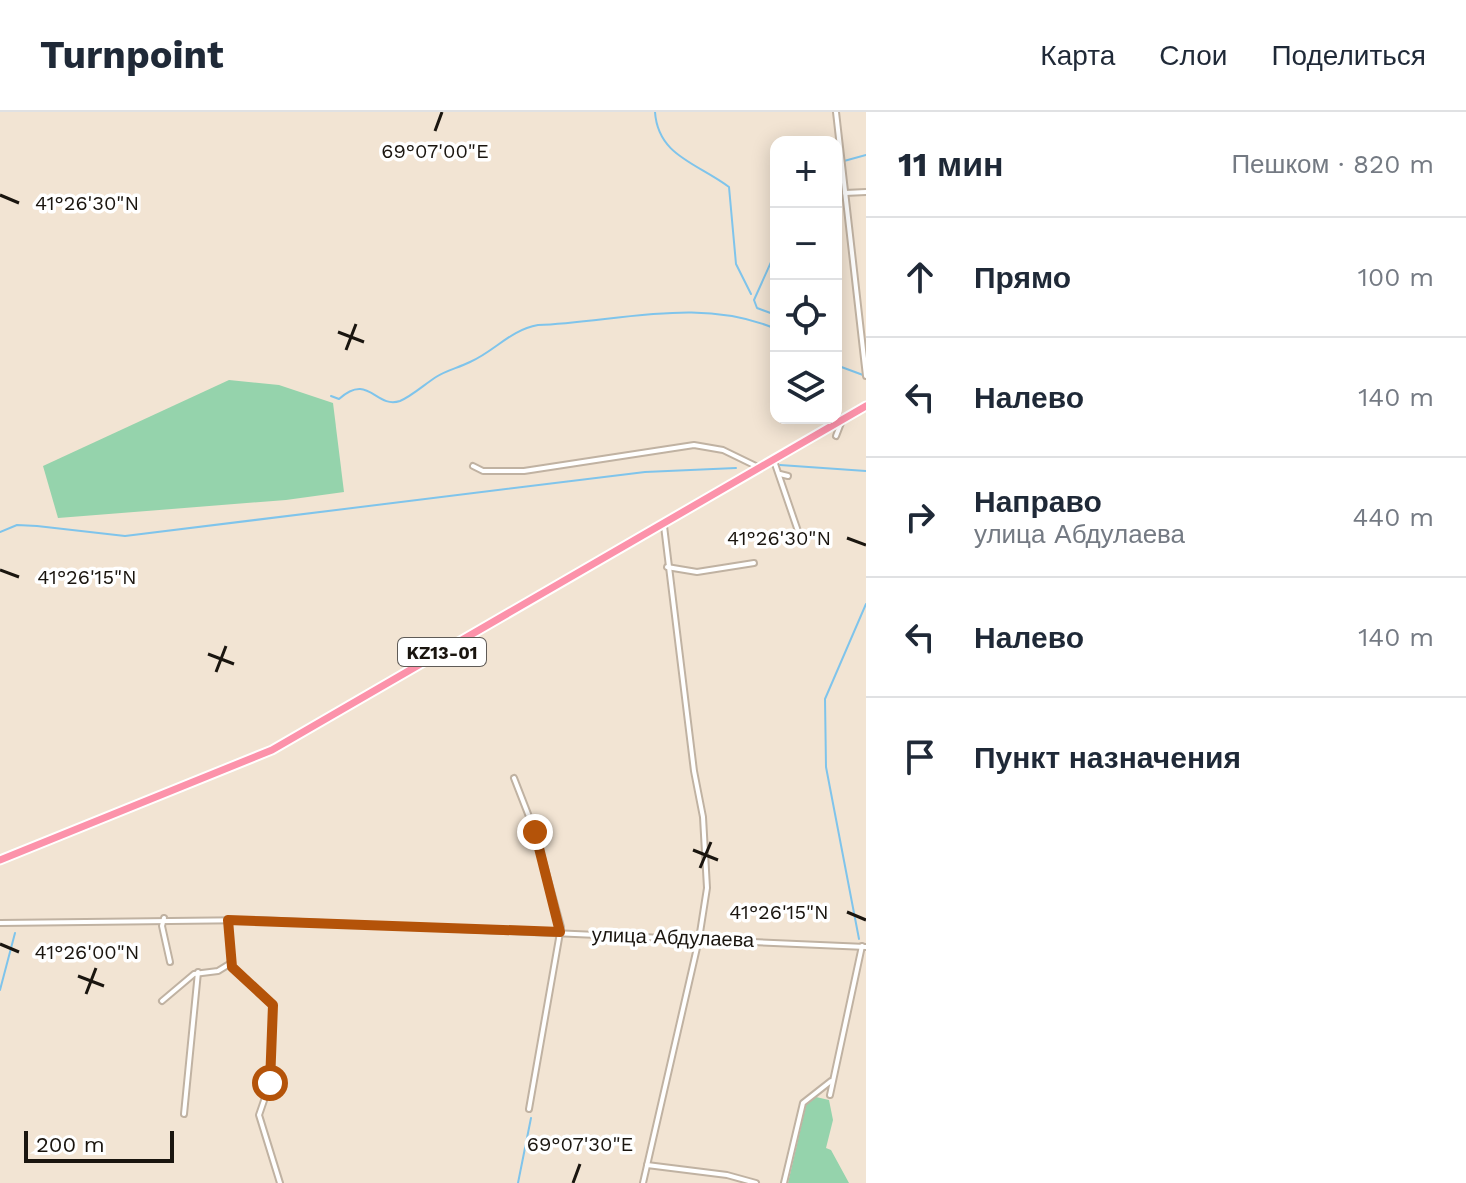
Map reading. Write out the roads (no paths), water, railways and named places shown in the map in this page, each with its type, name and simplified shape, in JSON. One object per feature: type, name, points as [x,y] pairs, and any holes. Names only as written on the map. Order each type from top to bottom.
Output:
[{"type":"highway","name":"KZ13-01","points":[[842,420],[866,406]]},
{"type":"highway","name":"KZ13-01","points":[[0,860],[272,750],[835,424]]},
{"type":"street","points":[[836,112],[866,376]]},
{"type":"street","points":[[845,193],[866,192]]},
{"type":"street","points":[[836,436],[840,424]]},
{"type":"street","points":[[473,466],[483,471],[524,471],[694,445],[723,450],[758,467]]},
{"type":"street","points":[[773,459],[800,537]]},
{"type":"street","points":[[780,474],[788,476]]},
{"type":"street","points":[[643,1183],[667,1057],[699,939],[707,888],[703,817],[663,523]]},
{"type":"street","points":[[667,567],[697,572],[754,563]]},
{"type":"street","points":[[514,778],[535,832],[560,932],[529,1109]]},
{"type":"street","points":[[164,918],[162,926],[170,962]]},
{"type":"street","name":"улица Абдулаева","points":[[0,923],[164,918],[864,946]]},
{"type":"street","points":[[228,920],[231,963],[236,972],[273,1005],[270,1083],[259,1115],[280,1183]]},
{"type":"street","points":[[830,1095],[864,946]]},
{"type":"street","points":[[162,1001],[198,972],[218,971],[231,963]]},
{"type":"street","points":[[184,1114],[198,972]]},
{"type":"street","points":[[784,1183],[803,1103],[832,1079]]},
{"type":"street","points":[[647,1165],[727,1175],[756,1183]]},
{"type":"waterway","points":[[655,112],[663,139],[671,149],[729,187],[736,264],[751,294]]},
{"type":"waterway","points":[[844,161],[866,155]]},
{"type":"waterway","points":[[770,264],[754,300],[757,308],[770,313]]},
{"type":"waterway","points":[[331,396],[339,399],[358,389],[384,400],[400,401],[519,331],[538,325],[688,312],[747,319],[770,327]]},
{"type":"waterway","points":[[842,367],[863,375]]},
{"type":"waterway","points":[[780,465],[866,471]]},
{"type":"waterway","points":[[0,532],[17,525],[125,536],[645,472],[736,468]]},
{"type":"waterway","points":[[859,939],[826,767],[825,699],[866,604]]},
{"type":"waterway","points":[[0,990],[15,933]]},
{"type":"waterway","points":[[518,1183],[531,1118]]}]
